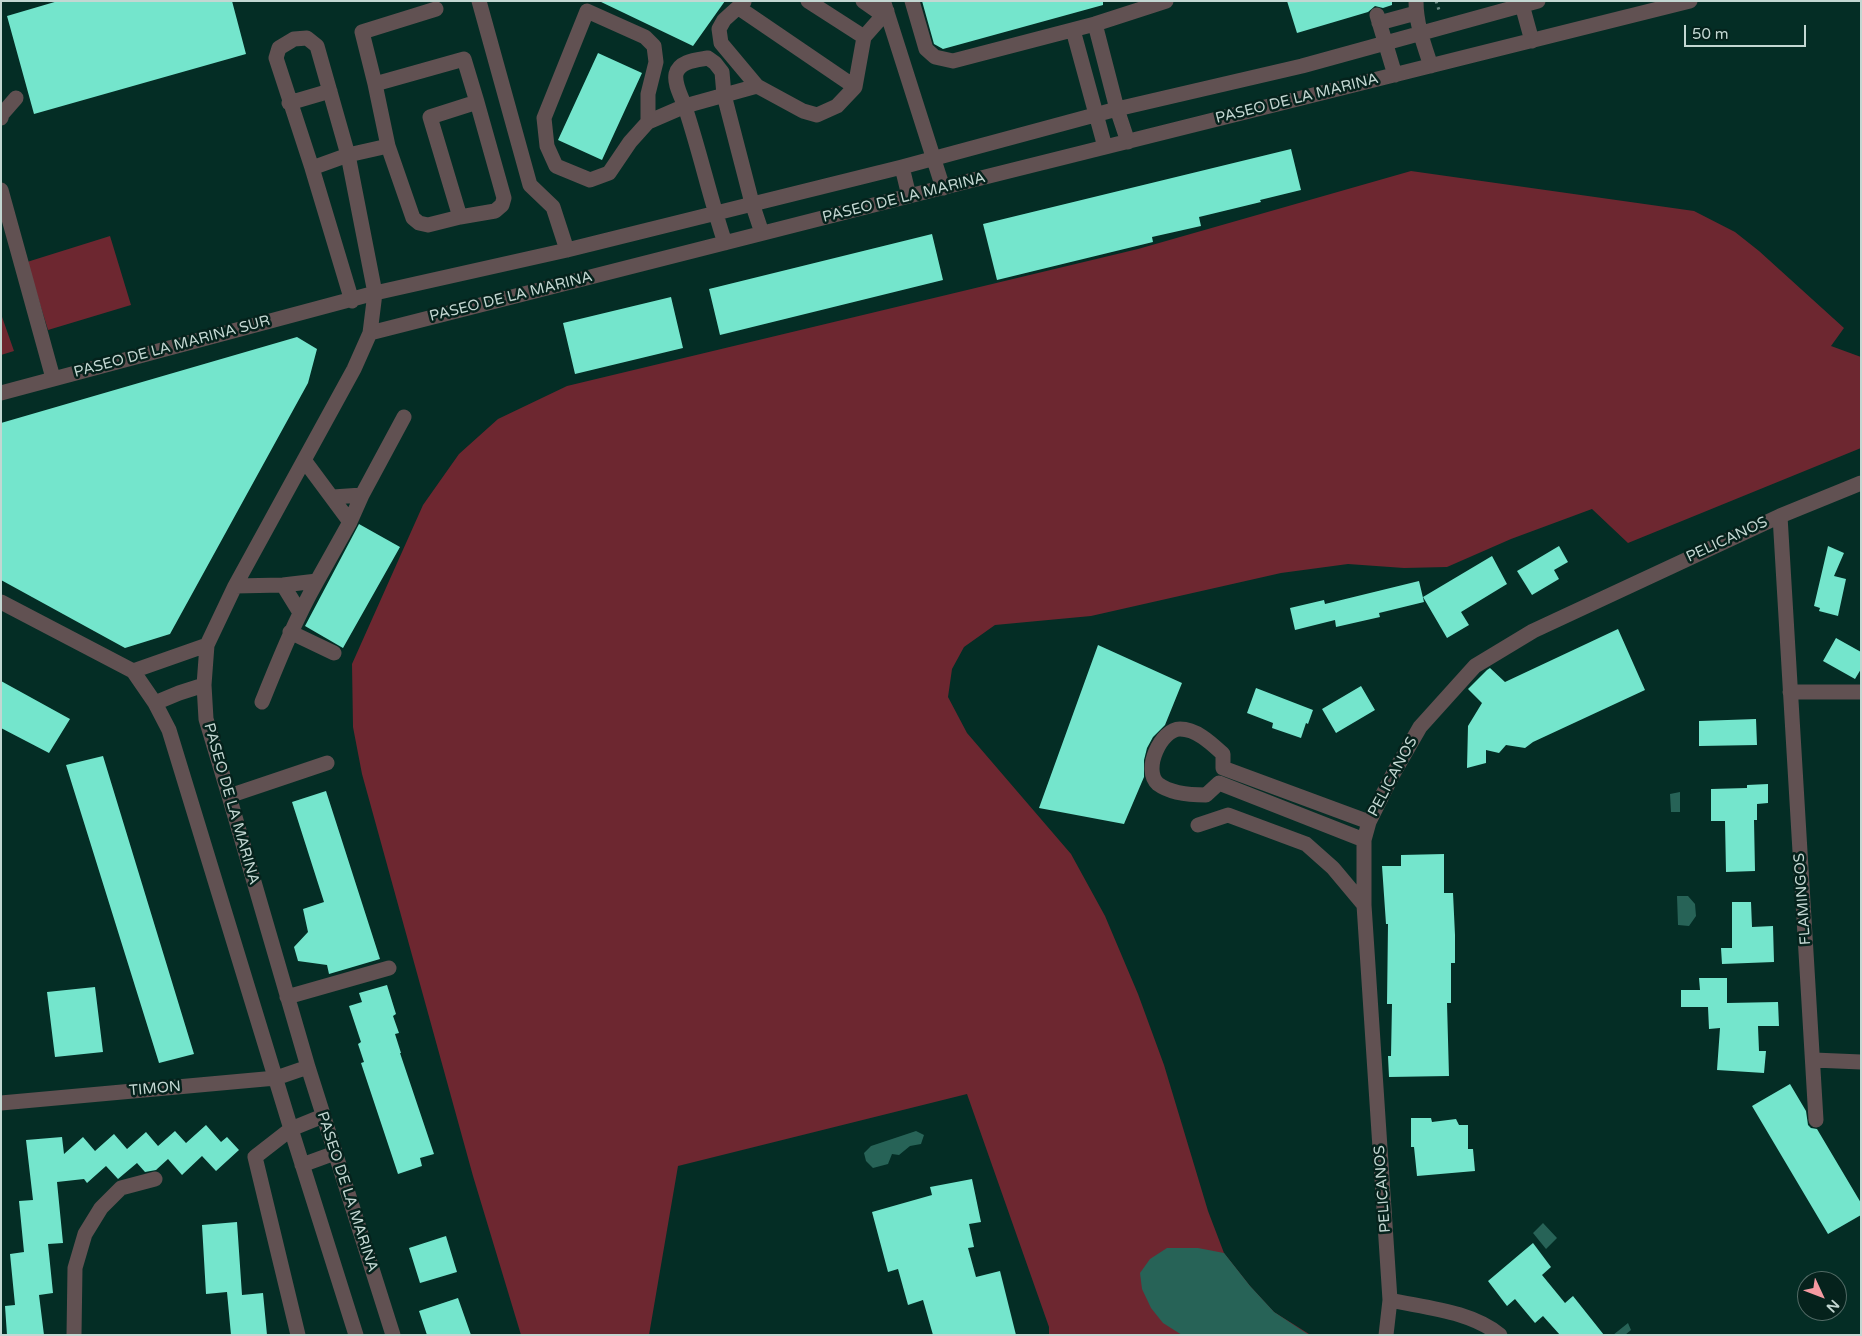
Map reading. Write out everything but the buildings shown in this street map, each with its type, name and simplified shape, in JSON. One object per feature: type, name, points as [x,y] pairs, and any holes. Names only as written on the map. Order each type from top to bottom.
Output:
[{"type":"street","points":[[479,1],[530,185],[553,207],[567,250]]},
{"type":"street","points":[[808,1],[864,37]]},
{"type":"street","points":[[863,1],[884,9]]},
{"type":"street","points":[[912,1],[926,49],[935,57],[953,61],[1095,24],[1166,1]]},
{"type":"street","name":"PASEO DE LA MARINA","points":[[393,1335],[308,1067],[206,719],[204,685],[207,645],[235,586],[354,368],[370,333],[1690,1]]},
{"type":"street","points":[[1527,2],[1532,41]]},
{"type":"street","name":"PASEO DE LA MARINA","points":[[348,302],[376,293],[567,250],[902,167],[1118,109],[1302,66],[1527,2]]},
{"type":"street","points":[[855,87],[742,5],[724,20],[719,29],[721,43],[757,86],[803,111],[817,115],[837,106],[855,87],[864,37],[884,9]]},
{"type":"street","points":[[1395,75],[1378,19],[1416,7],[1421,33],[1431,66]]},
{"type":"street","points":[[375,84],[464,59],[504,198],[502,205],[495,211],[428,225],[419,224],[413,218],[388,146],[362,32],[436,9]]},
{"type":"street","points":[[884,9],[943,188]]},
{"type":"street","points":[[648,122],[648,94],[656,62],[654,46],[645,37],[587,12],[544,118],[547,146],[556,166],[590,180],[609,173],[630,142],[648,122],[685,106],[757,86]]},
{"type":"street","points":[[1095,24],[1128,142]]},
{"type":"street","points":[[1073,30],[1105,147]]},
{"type":"street","points":[[348,302],[312,168],[276,58],[279,48],[294,39],[307,38],[317,46],[348,155],[376,293],[370,333]]},
{"type":"street","points":[[725,243],[685,106],[676,84],[676,75],[679,68],[685,63],[708,58],[722,72],[724,96],[752,203],[762,233]]},
{"type":"street","points":[[290,103],[330,91]]},
{"type":"street","points":[[1,118],[2,114],[16,98]]},
{"type":"street","points":[[460,217],[430,117],[477,102]]},
{"type":"street","points":[[312,168],[348,155],[388,146]]},
{"type":"street","points":[[902,167],[909,196]]},
{"type":"street","points":[[1,190],[52,378]]},
{"type":"street","name":"PASEO DE LA MARINA SUR","points":[[1,393],[52,378],[348,302]]},
{"type":"street","points":[[262,702],[300,611],[350,522],[362,494],[404,417]]},
{"type":"street","points":[[304,460],[350,522]]},
{"type":"street","name":"PELICANOS","points":[[1386,1335],[1390,1300],[1364,905],[1364,840],[1369,822],[1393,774],[1420,727],[1475,666],[1533,631],[1780,516],[1861,482]]},
{"type":"street","points":[[333,497],[362,494]]},
{"type":"street","name":"FLAMINGOS","points":[[1780,516],[1814,1060],[1816,1120]]},
{"type":"street","points":[[235,586],[283,585],[317,581]]},
{"type":"street","points":[[283,585],[300,611]]},
{"type":"street","points":[[1,602],[132,670],[155,703],[169,730],[356,1335]]},
{"type":"street","points":[[290,632],[334,653]]},
{"type":"street","points":[[132,670],[207,645]]},
{"type":"street","points":[[155,703],[204,685]]},
{"type":"street","points":[[1790,692],[1861,692]]},
{"type":"street","points":[[1180,729],[1208,740],[1223,754],[1223,768],[1218,783],[1206,795],[1191,795],[1175,791],[1158,784],[1152,773],[1153,760],[1159,744],[1168,734],[1180,729]]},
{"type":"street","points":[[229,796],[327,763]]},
{"type":"street","points":[[1223,768],[1369,822]]},
{"type":"street","points":[[1218,783],[1364,840]]},
{"type":"street","points":[[1306,844],[1319,804]]},
{"type":"street","points":[[1198,825],[1228,815],[1306,844],[1333,868],[1364,905]]},
{"type":"street","points":[[287,997],[389,968]]},
{"type":"street","points":[[1814,1060],[1861,1062]]},
{"type":"street","name":"TIMON","points":[[1,1103],[276,1078],[308,1067]]},
{"type":"street","points":[[298,1335],[255,1157],[291,1129],[323,1116]]},
{"type":"street","points":[[302,1165],[335,1153]]},
{"type":"street","points":[[74,1335],[75,1268],[85,1234],[102,1208],[120,1188],[155,1179]]},
{"type":"street","points":[[1390,1300],[1466,1316],[1490,1327],[1500,1335]]},
{"type":"shaded area","points":[[1411,171],[1694,211],[1735,232],[1759,251],[1844,328],[1831,346],[1861,357],[1861,448],[1628,543],[1592,509],[1511,539],[1447,567],[1404,568],[1348,564],[1281,573],[1091,616],[995,625],[964,647],[952,669],[948,697],[967,733],[1071,854],[1105,916],[1138,994],[1164,1065],[1208,1211],[1224,1253],[1274,1312],[1309,1334],[1315,1335],[1049,1335],[1049,1327],[967,1094],[678,1166],[649,1335],[521,1335],[473,1176],[362,774],[353,727],[352,664],[423,505],[459,454],[498,419],[567,386],[1138,249]]},
{"type":"shaded area","points":[[110,236],[131,305],[48,330],[27,262]]},
{"type":"shaded area","points":[[1,314],[14,351],[1,355]]},
{"type":"shaded area","points":[[1680,792],[1680,812],[1671,812],[1670,794]]},
{"type":"shaded area","points":[[1677,896],[1688,896],[1695,904],[1696,916],[1689,926],[1678,925]]},
{"type":"shaded area","points":[[916,1131],[924,1135],[921,1144],[910,1146],[899,1155],[892,1154],[888,1164],[873,1168],[866,1161],[864,1153],[871,1146]]},
{"type":"shaded area","points":[[1543,1223],[1557,1238],[1546,1249],[1533,1233]]},
{"type":"shaded area","points":[[1167,1248],[1198,1248],[1224,1253],[1274,1312],[1309,1335],[1182,1335],[1163,1323],[1151,1308],[1142,1289],[1140,1273],[1150,1259]]},
{"type":"shaded area","points":[[1628,1323],[1631,1330],[1625,1335],[1613,1335]]}]
